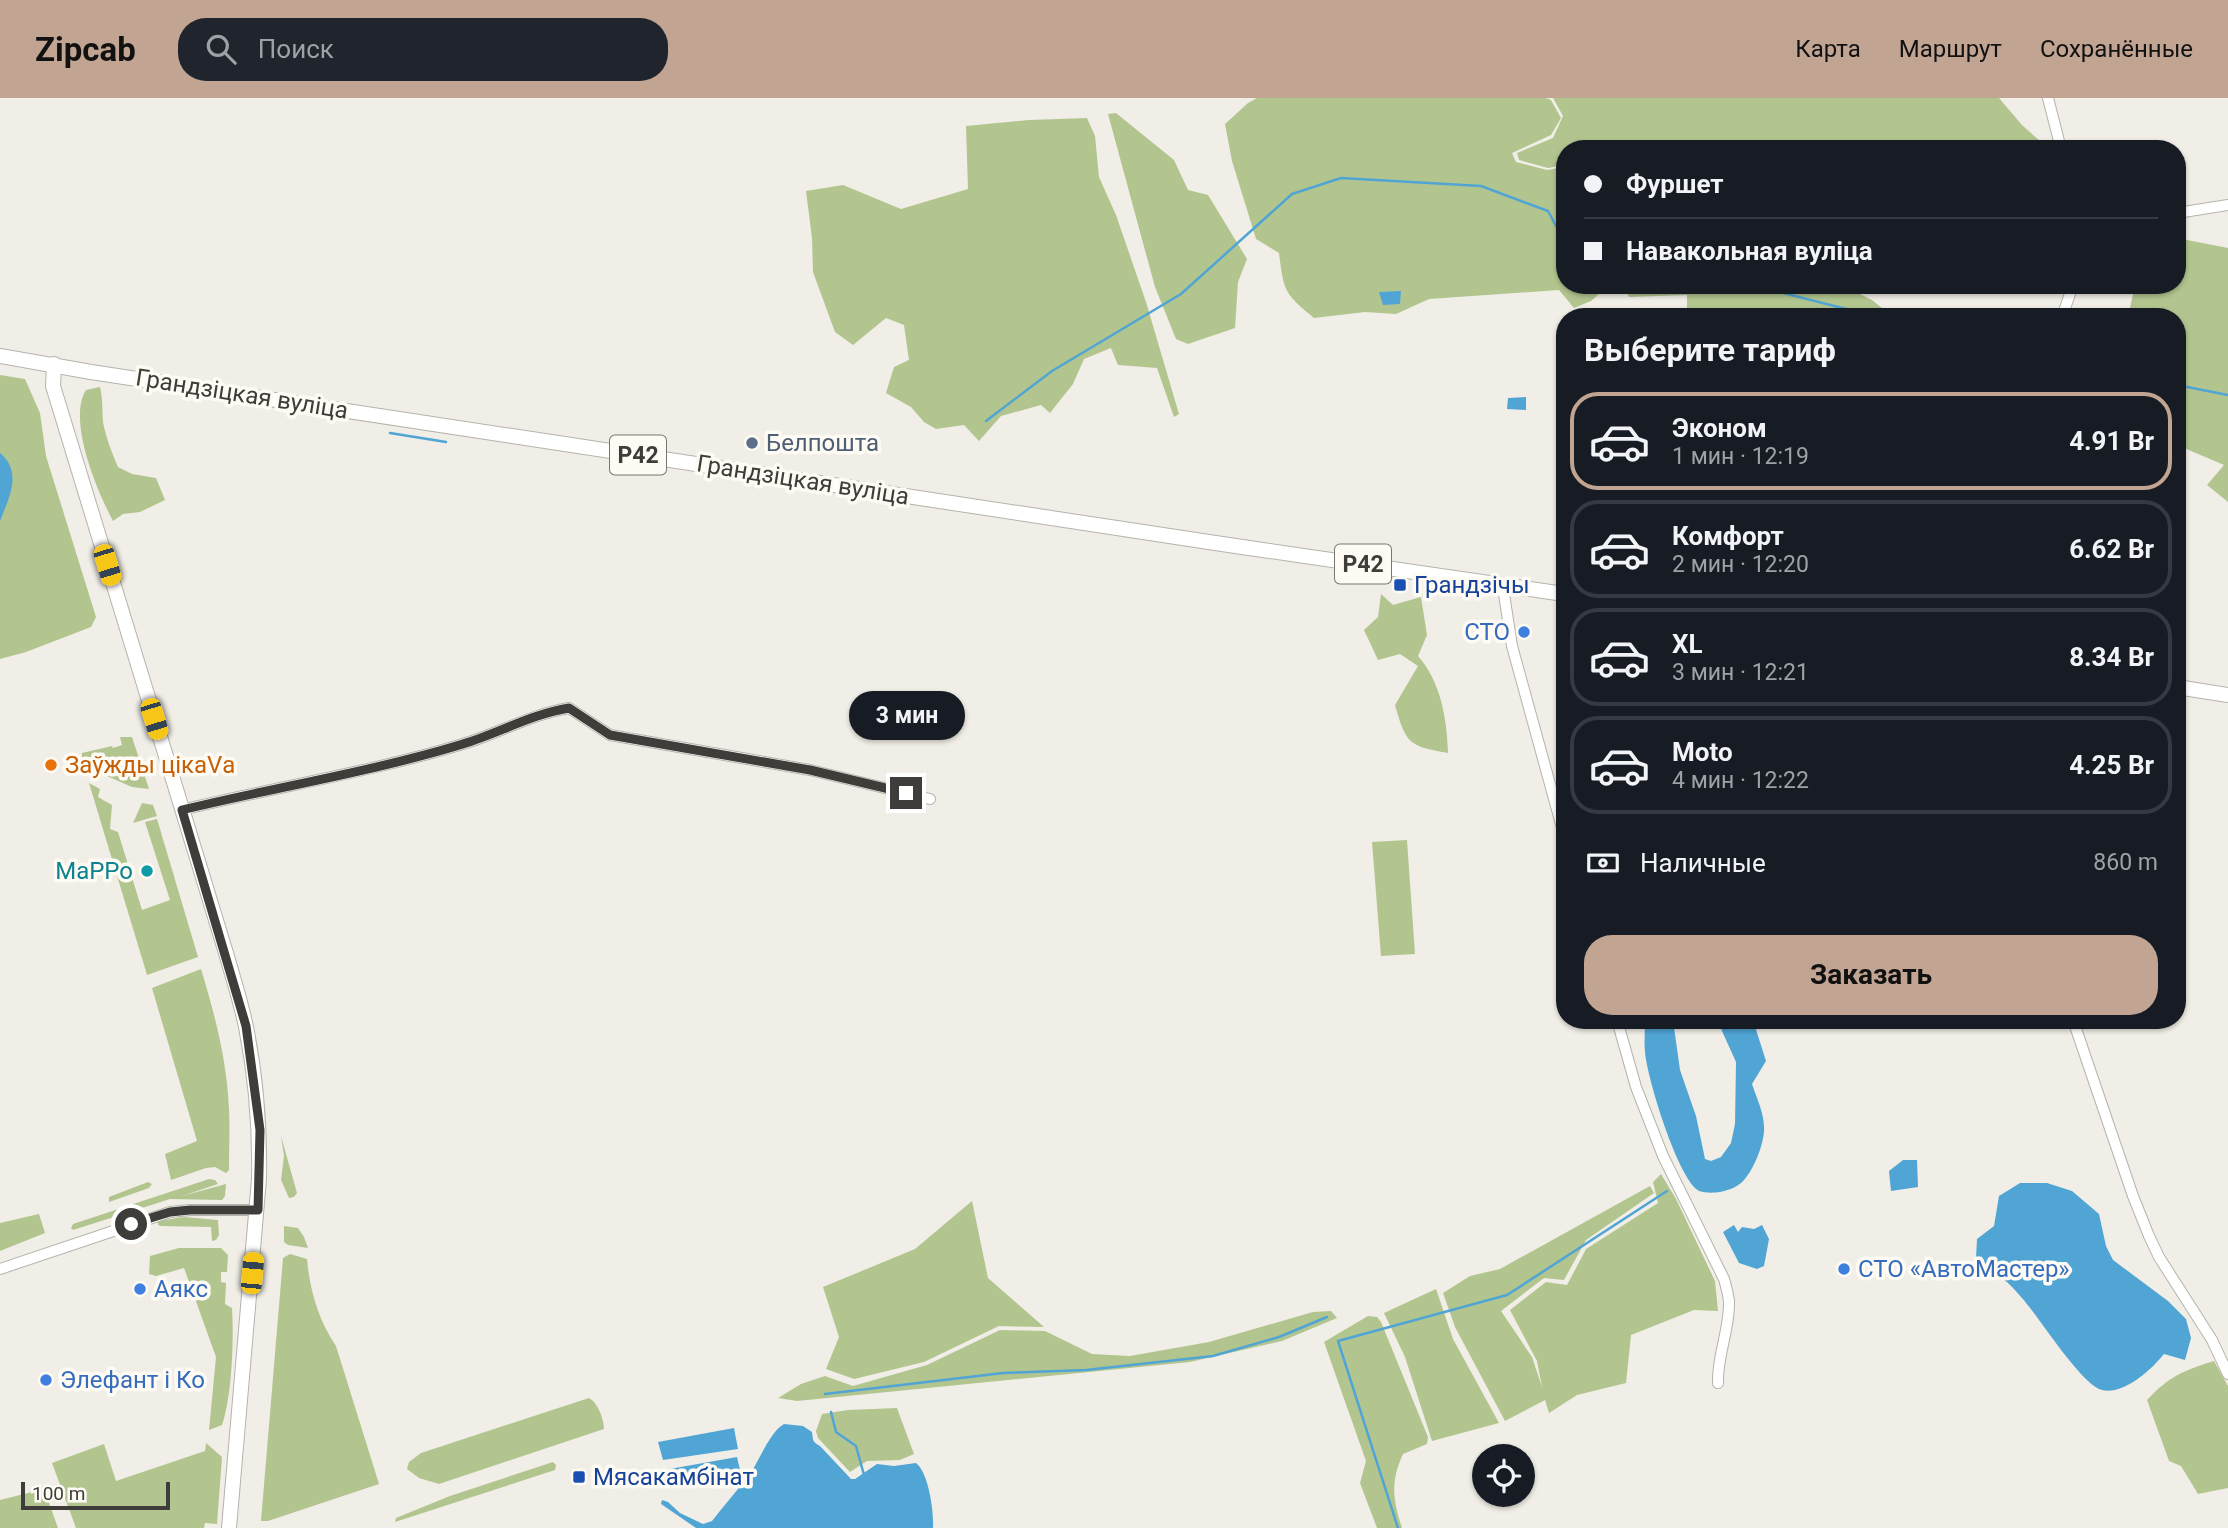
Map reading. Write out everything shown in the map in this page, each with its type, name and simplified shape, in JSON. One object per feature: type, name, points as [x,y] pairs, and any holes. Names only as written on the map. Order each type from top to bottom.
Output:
[{"type":"main road","name":"Грандзіцкая вуліца","points":[[0,356],[91,372],[1556,593]]},
{"type":"main road","points":[[54,364],[53,386],[246,1026],[260,1130],[258,1210],[229,1528]]},
{"type":"main road","points":[[2186,688],[2228,695]]},
{"type":"street","points":[[2048,98],[2059,140]]},
{"type":"street","points":[[2186,212],[2228,205]]},
{"type":"street","points":[[1505,585],[1512,646],[1556,806]]},
{"type":"street","points":[[182,810],[464,744],[547,712],[569,708],[610,735],[810,770],[930,799]]},
{"type":"street","points":[[1620,1029],[1636,1087],[1662,1156],[1724,1279],[1729,1301],[1718,1365],[1718,1383]]},
{"type":"street","points":[[2076,1029],[2149,1236],[2159,1257],[2212,1340],[2228,1374]]},
{"type":"street","points":[[0,1269],[170,1212],[258,1210]]},
{"type":"green space","points":[[1257,98],[1551,100],[1561,118],[1551,135],[1512,153],[1516,162],[1547,170],[1556,168],[1556,290],[1429,299],[1396,314],[1365,312],[1314,318],[1287,291],[1279,253],[1256,239],[1232,161],[1225,124]]},
{"type":"green space","points":[[1553,98],[1999,98],[2039,140],[1556,140],[1556,166],[1548,168],[1519,160],[1517,153],[1553,138],[1563,116]]},
{"type":"green space","points":[[1116,113],[1174,160],[1188,190],[1208,195],[1247,259],[1238,282],[1235,328],[1188,344],[1176,339],[1155,287],[1108,114]]},
{"type":"green space","points":[[1087,118],[1095,136],[1099,177],[1116,215],[1146,302],[1179,414],[1174,417],[1157,368],[1118,365],[1111,348],[1084,359],[1073,384],[1050,413],[1041,405],[1001,416],[979,441],[964,425],[936,429],[924,422],[911,407],[886,393],[894,367],[909,360],[904,325],[886,318],[853,345],[835,332],[813,272],[806,191],[843,185],[901,209],[968,189],[966,126]]},
{"type":"green space","points":[[2186,240],[2228,248],[2228,502],[2207,485],[2224,465],[2186,449],[2186,308],[2130,308],[2133,294],[2186,294]]},
{"type":"green space","points":[[1562,294],[1599,294],[1591,301],[1574,308]]},
{"type":"green space","points":[[1628,294],[1860,294],[1882,308],[1687,308],[1687,295],[1629,297]]},
{"type":"green space","points":[[0,375],[25,379],[40,413],[46,456],[96,617],[91,627],[0,659]]},
{"type":"green space","points":[[100,387],[104,428],[118,467],[132,474],[156,478],[165,500],[140,512],[123,514],[113,521],[86,456],[80,419],[81,403],[86,390]]},
{"type":"green space","points":[[1381,594],[1393,605],[1421,597],[1427,635],[1418,656],[1437,689],[1446,727],[1448,753],[1417,745],[1402,728],[1395,705],[1418,666],[1400,654],[1378,660],[1364,630],[1378,617]]},
{"type":"green space","points":[[120,737],[132,737],[149,789],[132,787],[82,765],[82,753],[122,745]]},
{"type":"green space","points":[[89,783],[100,789],[98,797],[112,805],[110,829],[118,832],[142,910],[170,900],[145,822],[157,819],[198,957],[147,975]]},
{"type":"green space","points":[[142,803],[153,805],[157,816],[133,823]]},
{"type":"green space","points":[[1407,840],[1415,954],[1381,956],[1372,842]]},
{"type":"green space","points":[[201,969],[226,1073],[229,1170],[226,1173],[215,1167],[206,1168],[171,1180],[165,1154],[197,1141],[152,988]]},
{"type":"green space","points":[[281,1136],[297,1193],[289,1198],[281,1180],[284,1156]]},
{"type":"green space","points":[[1661,1174],[1676,1199],[1715,1281],[1718,1311],[1694,1310],[1631,1335],[1626,1383],[1577,1395],[1549,1413],[1545,1400],[1505,1421],[1455,1327],[1443,1293],[1470,1276],[1500,1269],[1650,1186],[1654,1193],[1586,1240],[1564,1280],[1544,1278],[1501,1311],[1532,1357],[1542,1387],[1537,1361],[1510,1310],[1546,1282],[1567,1285],[1586,1249],[1658,1203],[1653,1182]]},
{"type":"green space","points":[[209,1179],[218,1184],[182,1196],[226,1184],[222,1200],[170,1199],[73,1230],[71,1228],[73,1224]]},
{"type":"green space","points":[[148,1182],[152,1184],[149,1188],[109,1202],[109,1197]]},
{"type":"green space","points":[[972,1201],[988,1278],[1044,1327],[999,1326],[924,1362],[854,1379],[826,1369],[839,1337],[823,1287],[915,1249]]},
{"type":"green space","points":[[39,1214],[45,1233],[0,1251],[0,1223]]},
{"type":"green space","points":[[184,1217],[218,1220],[219,1235],[216,1240],[212,1241],[211,1227],[158,1225],[158,1221]]},
{"type":"green space","points":[[284,1226],[298,1228],[308,1248],[284,1242]]},
{"type":"green space","points":[[179,1248],[221,1248],[228,1255],[227,1272],[221,1272],[221,1282],[226,1283],[225,1304],[232,1308],[230,1384],[222,1425],[209,1430],[216,1357],[184,1268],[156,1276],[149,1274],[150,1256]]},
{"type":"green space","points":[[290,1254],[307,1259],[316,1304],[324,1326],[336,1346],[379,1484],[261,1521],[283,1258]]},
{"type":"green space","points":[[1436,1289],[1453,1339],[1499,1423],[1432,1441],[1405,1357],[1384,1313]]},
{"type":"green space","points":[[1331,1311],[1337,1318],[1282,1341],[1190,1362],[797,1401],[778,1398],[801,1384],[825,1376],[853,1386],[927,1365],[1000,1330],[1045,1331],[1092,1354],[1130,1356],[1209,1342],[1313,1312]]},
{"type":"green space","points":[[1368,1316],[1377,1317],[1381,1322],[1428,1437],[1427,1444],[1403,1454],[1396,1473],[1395,1500],[1402,1528],[1377,1528],[1360,1483],[1366,1461],[1324,1342]]},
{"type":"green space","points":[[2214,1361],[2228,1386],[2228,1488],[2198,1494],[2181,1466],[2169,1461],[2147,1400],[2177,1375]]},
{"type":"green space","points":[[589,1398],[600,1412],[604,1429],[439,1484],[419,1478],[407,1469],[409,1462],[421,1453]]},
{"type":"green space","points":[[897,1408],[914,1454],[900,1460],[867,1461],[850,1472],[818,1438],[816,1431],[822,1414]]},
{"type":"green space","points":[[206,1443],[222,1457],[217,1524],[205,1523],[204,1528],[76,1528],[52,1463],[104,1444],[116,1481],[205,1451]]},
{"type":"green space","points":[[553,1462],[556,1465],[555,1470],[395,1522],[396,1518],[450,1496]]},
{"type":"green space","points":[[44,1489],[58,1528],[0,1528],[0,1500]]},
{"type":"water","points":[[1401,291],[1400,304],[1383,305],[1379,292]]},
{"type":"water","points":[[1526,397],[1526,410],[1507,409],[1508,398]]},
{"type":"water","points":[[0,453],[11,468],[12,486],[0,521]]},
{"type":"water","points":[[1645,1029],[1674,1029],[1680,1070],[1696,1116],[1705,1159],[1711,1161],[1721,1157],[1731,1143],[1735,1124],[1736,1062],[1721,1029],[1756,1029],[1766,1061],[1752,1084],[1762,1113],[1764,1131],[1754,1164],[1744,1180],[1736,1186],[1718,1192],[1707,1192],[1699,1191],[1691,1183],[1665,1127],[1651,1083],[1645,1052]]},
{"type":"water","points":[[1903,1160],[1917,1160],[1918,1187],[1891,1191],[1889,1171]]},
{"type":"water","points":[[2020,1183],[2047,1183],[2072,1191],[2099,1214],[2106,1246],[2113,1260],[2168,1301],[2186,1319],[2191,1338],[2185,1360],[2164,1354],[2136,1380],[2110,1391],[2093,1385],[2083,1376],[2016,1291],[1976,1259],[1977,1239],[1994,1226],[1999,1196]]},
{"type":"water","points":[[1734,1225],[1738,1232],[1742,1227],[1754,1229],[1762,1225],[1769,1239],[1764,1266],[1757,1269],[1739,1263],[1723,1232]]},
{"type":"water","points":[[784,1424],[803,1426],[812,1432],[814,1442],[851,1479],[877,1464],[894,1466],[916,1463],[921,1468],[927,1484],[933,1528],[696,1528],[661,1504],[662,1500],[668,1502],[680,1513],[703,1524],[712,1521],[750,1474],[770,1439]]},
{"type":"water","points":[[734,1428],[738,1449],[663,1460],[658,1442]]},
{"type":"water","points":[[737,1457],[740,1470],[730,1478],[678,1485],[664,1470]]},
{"type":"waterway","points":[[986,421],[1052,371],[1181,294],[1292,194],[1341,178],[1481,186],[1548,211],[1556,226]]},
{"type":"waterway","points":[[1787,294],[1842,308]]},
{"type":"waterway","points":[[2186,387],[2228,395]]},
{"type":"waterway","points":[[390,433],[446,442]]},
{"type":"waterway","points":[[1398,1528],[1338,1341],[1507,1295],[1667,1191]]},
{"type":"waterway","points":[[825,1394],[1003,1373],[1086,1370],[1213,1356],[1279,1337],[1327,1317]]},
{"type":"waterway","points":[[831,1412],[836,1432],[856,1446],[864,1475]]},
{"type":"place","name":"Белпошта","points":[[752,443]]},
{"type":"place","name":"Грандзічы","points":[[1400,585]]},
{"type":"place","name":"СТО","points":[[1524,632]]},
{"type":"place","name":"Заўжды цікаVа","points":[[51,765]]},
{"type":"place","name":"МаРРо","points":[[147,871]]},
{"type":"place","name":"СТО «АвтоМастер»","points":[[1844,1269]]},
{"type":"place","name":"Аякс","points":[[140,1289]]},
{"type":"place","name":"Элефант і Ко","points":[[46,1380]]},
{"type":"place","name":"Мясакамбінат","points":[[579,1477]]},
{"type":"route","points":[[131,1224],[170,1212],[258,1210],[260,1130],[246,1026],[182,810],[464,744],[547,712],[569,708],[610,735],[810,770],[906,793]]}]
